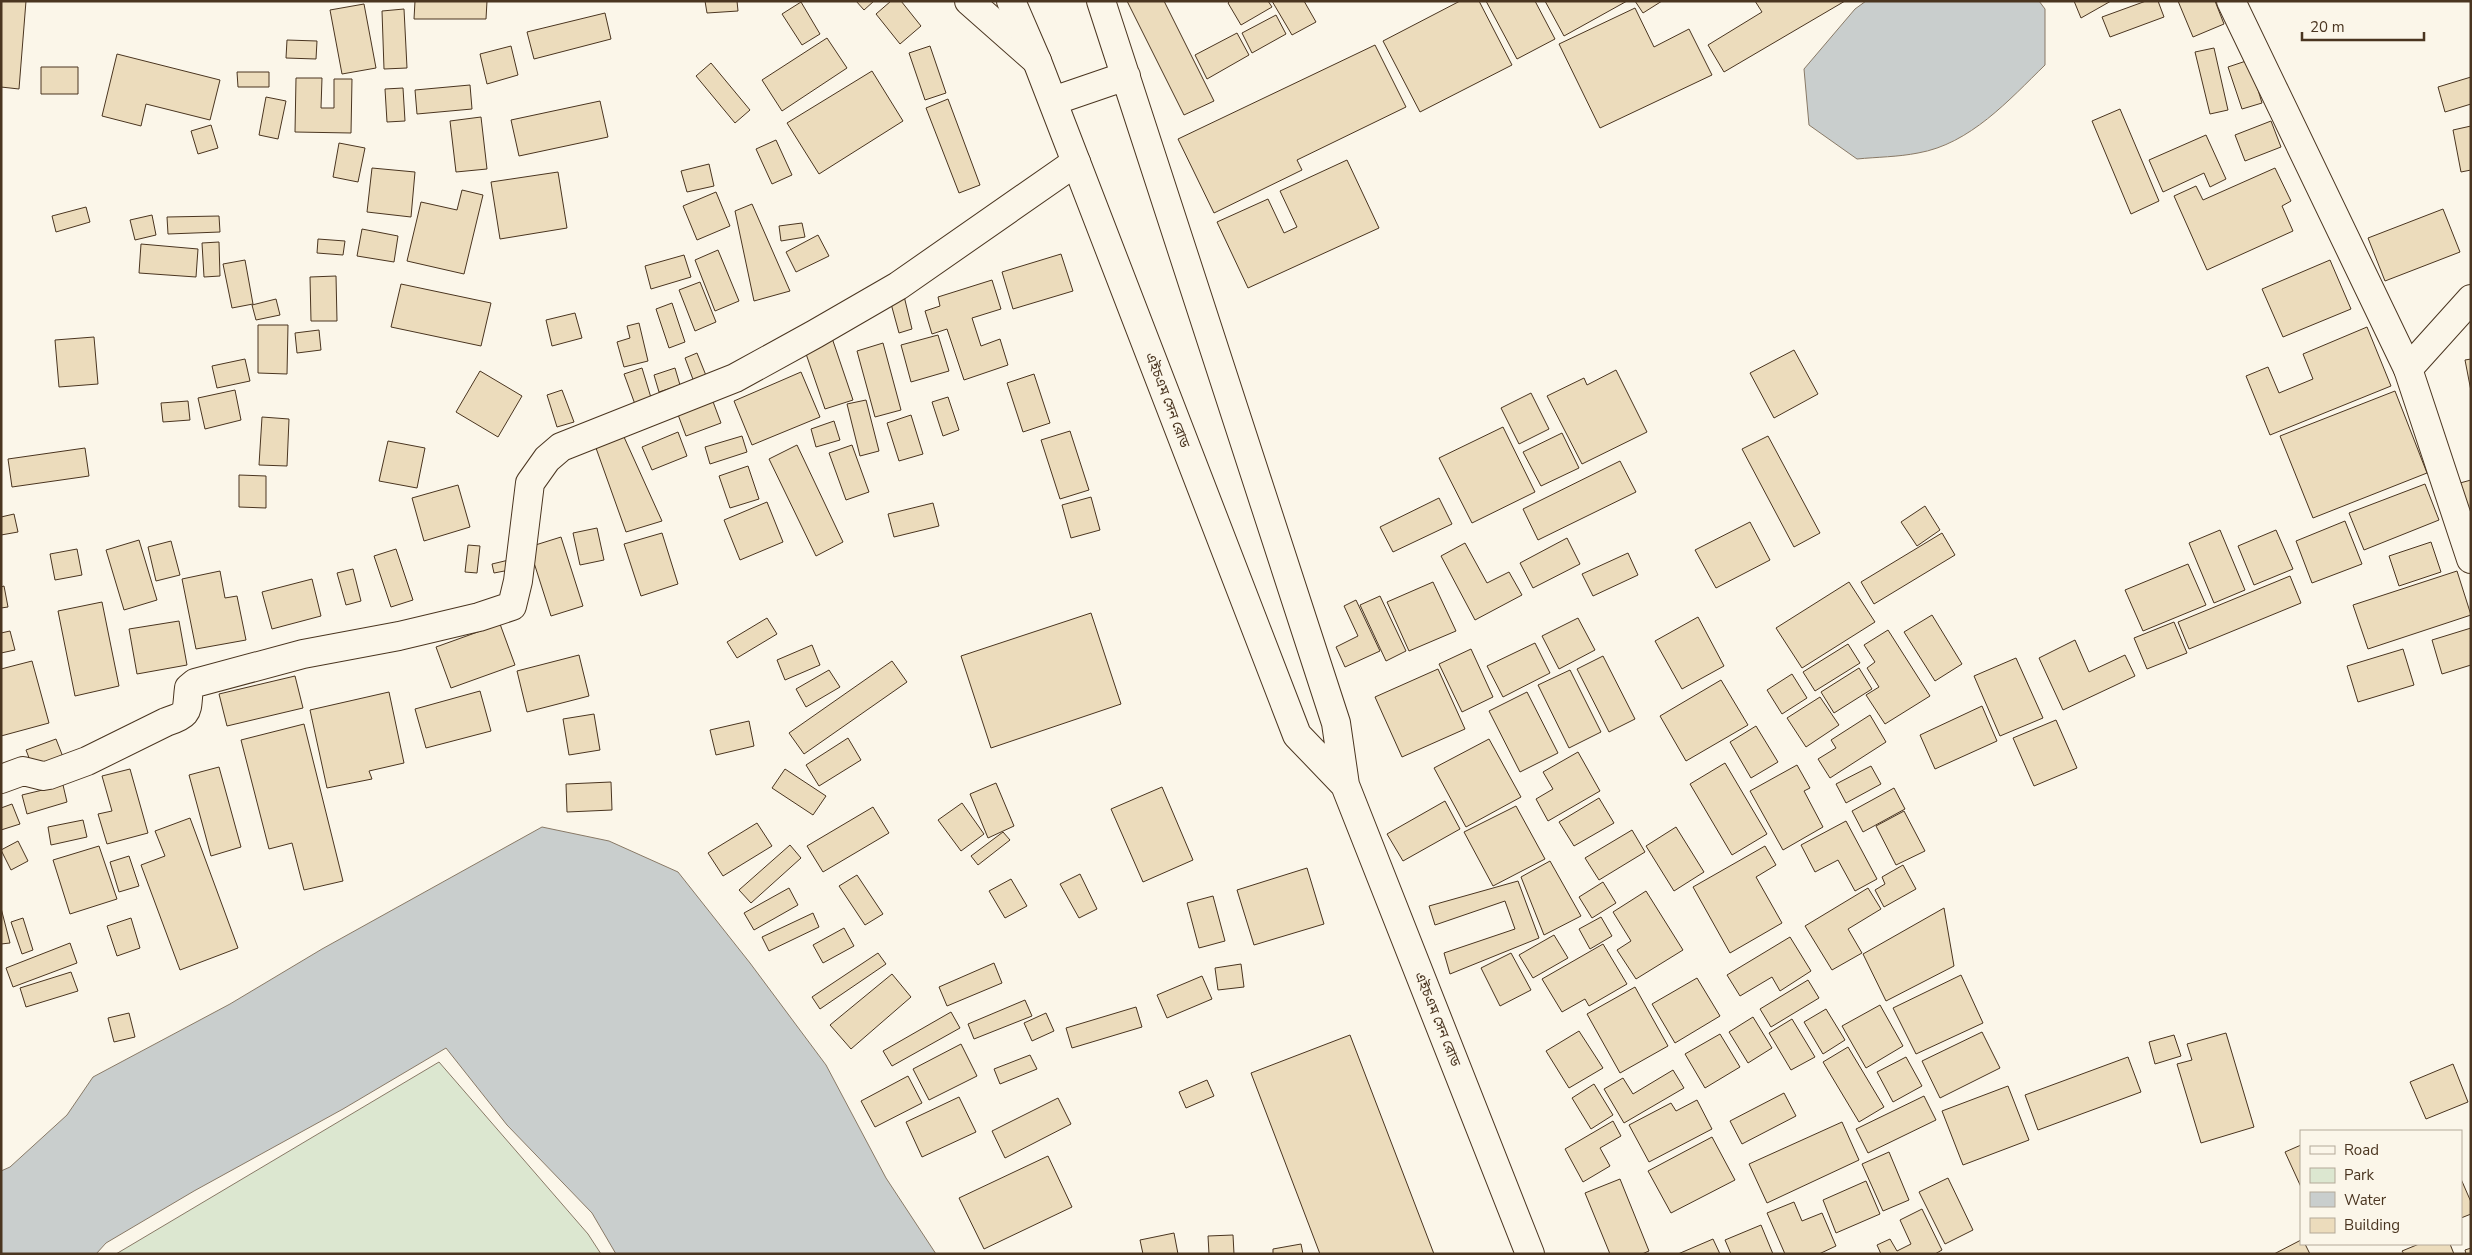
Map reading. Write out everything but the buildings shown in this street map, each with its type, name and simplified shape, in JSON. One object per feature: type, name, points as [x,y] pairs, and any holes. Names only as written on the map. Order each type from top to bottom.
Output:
[{"type":"main road","points":[[969,1],[1037,60]]},
{"type":"main road","name":"এইচএম সেন রোড","points":[[1011,1],[1053,101],[1297,736],[1345,785]]},
{"type":"main road","name":"এইচএম সেন রোড","points":[[1101,1],[1336,723],[1345,785],[1530,1254]]},
{"type":"main road","points":[[2231,1],[2408,369],[2471,559]]},
{"type":"main road","points":[[1053,101],[1126,76]]},
{"type":"main road","points":[[1,779],[24,771],[43,776],[48,775],[87,761],[166,722],[178,718],[185,714],[188,708],[189,688],[195,683],[303,654],[400,636],[479,617],[512,606],[518,580],[530,482],[547,459],[561,447],[735,378],[898,286],[1076,162]]},
{"type":"main road","points":[[2408,369],[2471,299]]},
{"type":"green space","points":[[439,1062],[588,1234],[601,1254],[116,1254]]},
{"type":"water","points":[[1866,1],[2039,1],[2045,9],[2045,65],[1988,119],[1955,140],[1937,148],[1918,153],[1857,159],[1809,125],[1804,69],[1855,9]]},
{"type":"water","points":[[542,827],[609,841],[678,872],[750,963],[826,1065],[886,1178],[936,1254],[616,1254],[592,1213],[507,1125],[446,1048],[343,1109],[194,1191],[106,1243],[96,1254],[1,1254],[1,1171],[10,1167],[67,1115],[93,1077],[230,1004],[322,949]]}]
